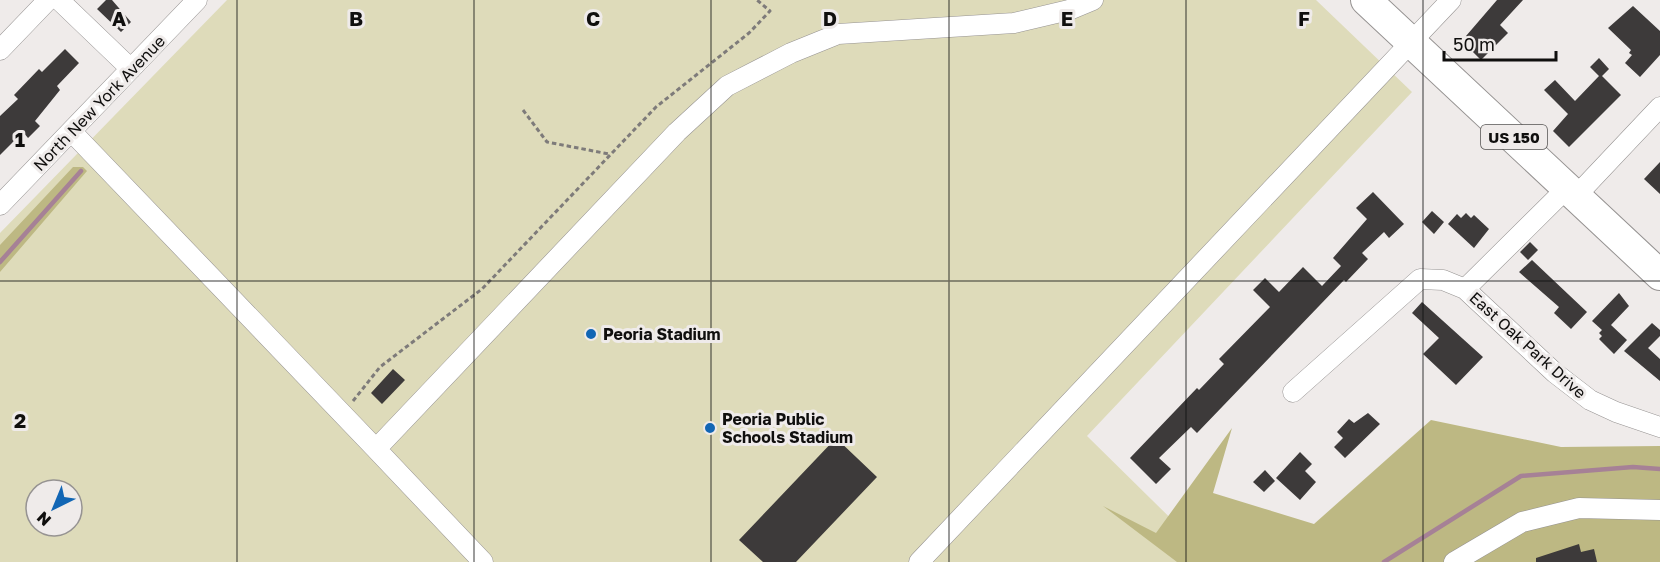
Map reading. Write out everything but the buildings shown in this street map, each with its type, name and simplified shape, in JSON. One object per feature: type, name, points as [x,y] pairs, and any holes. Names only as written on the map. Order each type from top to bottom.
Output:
[{"type":"highway","name":"US 150","points":[[1366,0],[1410,43],[1529,150],[1570,193],[1660,275]]},
{"type":"street","points":[[0,50],[48,0]]},
{"type":"street","points":[[59,0],[131,69]]},
{"type":"street","name":"North New York Avenue","points":[[0,206],[197,0]]},
{"type":"street","points":[[376,449],[677,132],[727,86],[791,53],[838,34],[1014,23],[1069,10],[1093,0]]},
{"type":"street","points":[[919,562],[1451,0]]},
{"type":"street","points":[[1465,289],[1660,107]]},
{"type":"street","points":[[71,131],[483,562]]},
{"type":"street","name":"East Oak Park Drive","points":[[1293,392],[1420,279],[1443,280],[1465,289],[1555,373],[1590,400],[1616,412],[1660,427]]},
{"type":"street","points":[[1454,562],[1522,522],[1579,508],[1660,510]]},
{"type":"path","points":[[343,414],[380,367],[482,289],[656,107],[749,33],[770,11],[757,0]]},
{"type":"path","points":[[523,110],[547,142],[609,154]]},
{"type":"shaded area","name":"Peoria Stadium","points":[[227,0],[1316,0],[1412,92],[1087,436],[1215,562],[0,562],[0,233]]},
{"type":"shaded area","points":[[73,167],[83,167],[87,171],[0,272],[0,245]]},
{"type":"shaded area","points":[[1431,420],[1561,447],[1660,446],[1660,562],[1177,562],[1103,506],[1156,533],[1232,428],[1213,493],[1314,524]]},
{"type":"waterway","points":[[0,262],[81,171]]},
{"type":"waterway","points":[[1384,562],[1521,476],[1633,467],[1660,469]]},
{"type":"place","name":"Peoria Stadium","points":[[591,334]]},
{"type":"place","name":"Peoria Public Schools Stadium","points":[[710,428]]}]
